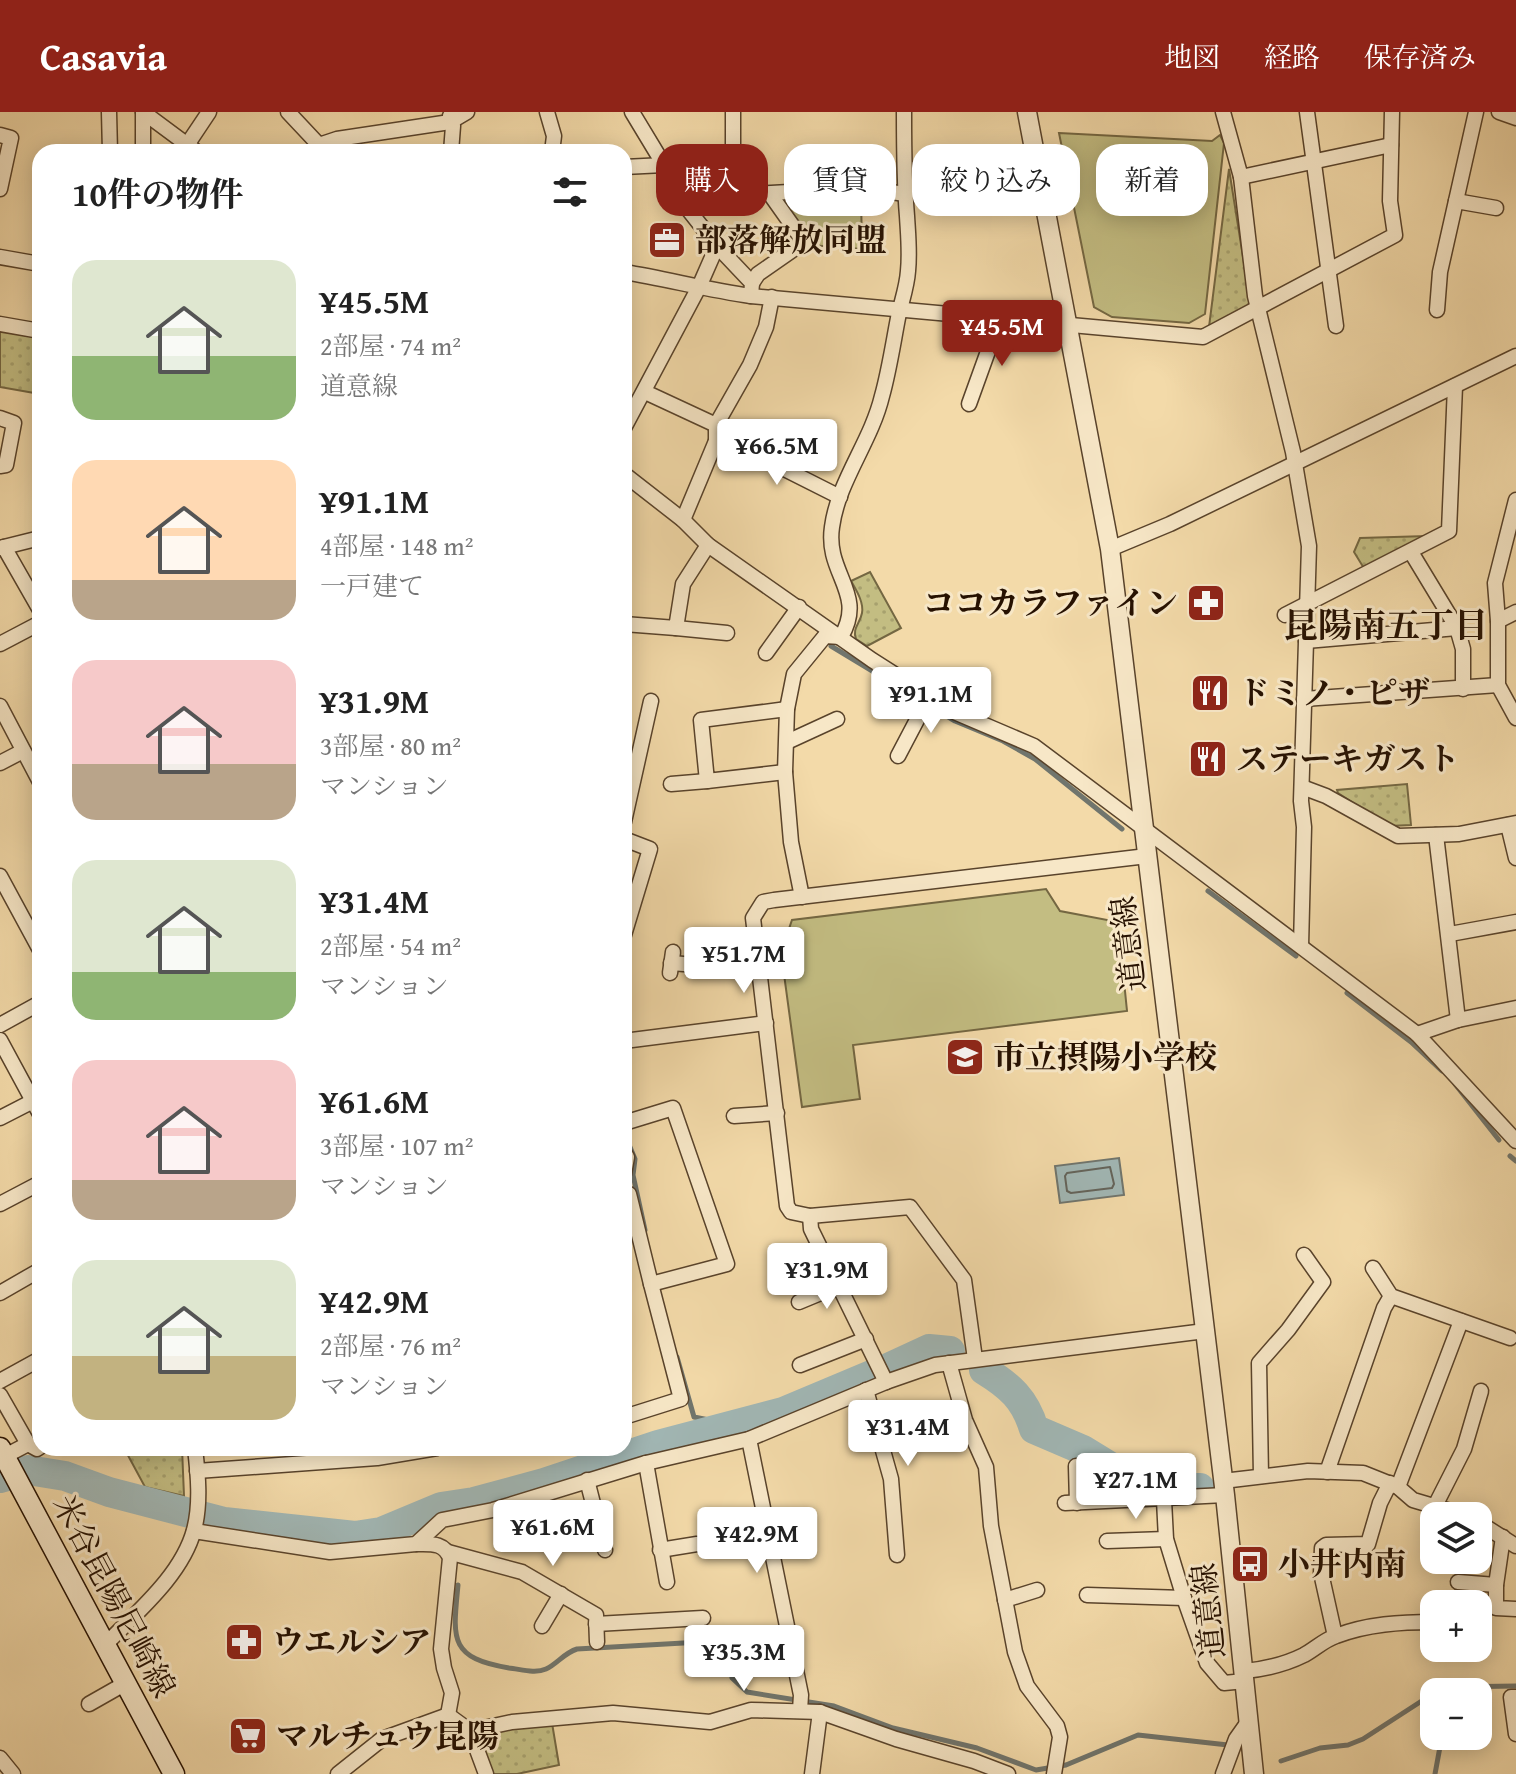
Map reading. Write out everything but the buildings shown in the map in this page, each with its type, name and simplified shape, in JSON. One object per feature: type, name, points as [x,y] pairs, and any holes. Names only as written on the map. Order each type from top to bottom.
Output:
[{"type":"main road","name":"米谷昆陽尼崎線","points":[[4,1455],[174,1774]]},
{"type":"street","points":[[109,112],[110,144]]},
{"type":"street","points":[[143,112],[185,144]]},
{"type":"street","points":[[143,112],[143,144]]},
{"type":"street","points":[[194,144],[209,112]]},
{"type":"street","points":[[288,112],[316,144]]},
{"type":"street","points":[[328,144],[337,139],[467,112]]},
{"type":"street","points":[[547,112],[554,136],[553,144]]},
{"type":"street","points":[[632,112],[656,152]]},
{"type":"street","points":[[733,112],[733,144]]},
{"type":"street","points":[[841,637],[852,610],[831,547],[833,518],[882,398],[908,273],[910,238],[904,112]]},
{"type":"street","name":"道意線","points":[[1027,112],[1110,549],[1224,1488],[1254,1774]]},
{"type":"street","points":[[1223,112],[1241,177],[1255,296],[1295,464],[1309,546],[1301,946]]},
{"type":"street","points":[[1307,112],[1336,326]]},
{"type":"street","points":[[632,273],[682,281],[699,287],[751,290],[772,297],[1203,337],[1395,235],[1390,201],[1392,112]]},
{"type":"street","points":[[1437,310],[1440,272],[1476,112]]},
{"type":"street","points":[[450,117],[453,126],[452,144]]},
{"type":"street","points":[[0,135],[11,138],[0,189]]},
{"type":"street","points":[[1241,177],[1391,145]]},
{"type":"street","points":[[632,167],[656,165]]},
{"type":"street","points":[[770,194],[859,188],[906,194]]},
{"type":"street","points":[[751,290],[758,274],[804,242],[770,194]]},
{"type":"street","points":[[1456,201],[1496,208]]},
{"type":"street","points":[[693,216],[751,290]]},
{"type":"street","points":[[632,414],[699,287],[717,246]]},
{"type":"street","points":[[0,257],[32,263]]},
{"type":"street","points":[[683,520],[716,441],[716,425],[750,365],[766,327],[772,297]]},
{"type":"street","points":[[969,404],[1000,318]]},
{"type":"street","points":[[0,324],[32,330]]},
{"type":"street","points":[[1110,549],[1170,524],[1516,356]]},
{"type":"street","points":[[1285,615],[1449,531],[1455,386]]},
{"type":"street","points":[[645,392],[716,425]]},
{"type":"street","points":[[0,418],[14,423],[6,465],[0,466]]},
{"type":"street","points":[[716,441],[723,438],[840,497]]},
{"type":"street","points":[[632,480],[683,520],[708,545],[929,697],[952,711],[1034,746],[1417,1034],[1516,1141]]},
{"type":"street","points":[[1516,500],[1495,583],[1498,685],[1516,718]]},
{"type":"street","points":[[32,540],[2,547],[32,597]]},
{"type":"street","points":[[676,628],[683,584],[708,545]]},
{"type":"street","points":[[1411,552],[1457,628],[1463,649],[1463,689]]},
{"type":"street","points":[[766,653],[799,607]]},
{"type":"street","points":[[1498,621],[1516,612]]},
{"type":"street","points":[[632,625],[676,628],[718,637]]},
{"type":"street","points":[[0,644],[32,627]]},
{"type":"street","points":[[1306,641],[1457,628]]},
{"type":"street","points":[[802,897],[791,842],[785,772],[787,709],[794,674],[825,636],[841,637]]},
{"type":"street","points":[[1304,699],[1498,685]]},
{"type":"street","points":[[898,756],[929,697]]},
{"type":"street","points":[[632,767],[651,701]]},
{"type":"street","points":[[0,706],[32,767]]},
{"type":"street","points":[[707,781],[701,720],[787,709]]},
{"type":"street","points":[[787,742],[837,719]]},
{"type":"street","points":[[0,763],[23,751]]},
{"type":"street","points":[[671,784],[785,772]]},
{"type":"street","points":[[1302,787],[1326,796],[1398,836],[1459,834],[1512,824],[1516,858]]},
{"type":"street","points":[[1436,835],[1458,1020]]},
{"type":"street","points":[[632,842],[650,849],[632,909]]},
{"type":"street","points":[[975,1359],[964,1280],[910,1207],[810,1216],[791,1212],[787,1206],[753,918],[763,902],[1147,856]]},
{"type":"street","points":[[0,876],[32,935]]},
{"type":"street","points":[[1450,934],[1516,922]]},
{"type":"street","points":[[671,963],[760,970]]},
{"type":"street","points":[[0,1025],[32,1007]]},
{"type":"street","points":[[1417,1034],[1458,1020],[1516,1008]]},
{"type":"street","points":[[632,1040],[766,1023]]},
{"type":"street","points":[[0,1040],[32,1094]]},
{"type":"street","points":[[0,1118],[32,1106]]},
{"type":"street","points":[[632,1121],[673,1108],[727,1264],[651,1284]]},
{"type":"street","points":[[734,1116],[777,1113]]},
{"type":"street","points":[[0,1204],[32,1187]]},
{"type":"street","points":[[632,1214],[681,1399],[632,1414]]},
{"type":"street","points":[[810,1216],[811,1229],[886,1382]]},
{"type":"street","points":[[1261,1476],[1259,1363],[1323,1282],[1304,1255]]},
{"type":"street","points":[[1373,1268],[1391,1296],[1510,1338]]},
{"type":"street","points":[[0,1293],[32,1275]]},
{"type":"street","points":[[799,1302],[840,1285]]},
{"type":"street","points":[[1327,1472],[1384,1308],[1391,1296]]},
{"type":"street","points":[[1335,1636],[1321,1573],[1322,1548],[1326,1545],[1368,1544],[1380,1503],[1394,1485],[1461,1321]]},
{"type":"street","points":[[416,1544],[442,1520],[493,1510],[646,1463],[749,1439],[886,1382],[949,1363],[1205,1331]]},
{"type":"street","points":[[800,1365],[866,1339]]},
{"type":"street","points":[[0,1381],[32,1363]]},
{"type":"street","points":[[949,1363],[965,1420],[986,1467],[991,1526],[1015,1652],[1027,1686],[1057,1726],[1060,1737],[1054,1774]]},
{"type":"street","points":[[866,1390],[891,1479],[897,1555]]},
{"type":"street","points":[[1437,1502],[1464,1449],[1481,1391]]},
{"type":"street","points":[[0,1395],[32,1443]]},
{"type":"street","points":[[749,1439],[801,1695],[800,1710]]},
{"type":"street","points":[[4,1455],[32,1447]]},
{"type":"street","points":[[106,1644],[183,1556],[195,1527],[198,1507],[196,1456]]},
{"type":"street","points":[[197,1471],[347,1456]]},
{"type":"street","points":[[646,1463],[667,1582]]},
{"type":"street","points":[[1076,1466],[1071,1503],[1112,1508],[1224,1488],[1261,1476],[1308,1471],[1363,1473],[1394,1485],[1420,1502]]},
{"type":"street","points":[[587,1480],[605,1550]]},
{"type":"street","points":[[1164,1500],[1166,1539],[1184,1598],[1207,1663],[1224,1683],[1304,1655],[1335,1636],[1378,1626],[1420,1623]]},
{"type":"street","points":[[195,1527],[330,1552],[436,1544],[448,1552],[522,1572],[596,1615],[597,1642]]},
{"type":"street","points":[[1492,1530],[1516,1546]]},
{"type":"street","points":[[1503,1537],[1496,1608],[1516,1609]]},
{"type":"street","points":[[1107,1541],[1166,1539]]},
{"type":"street","points":[[660,1550],[697,1544]]},
{"type":"street","points":[[448,1552],[450,1562],[441,1649],[452,1693],[448,1715]]},
{"type":"street","points":[[1458,1582],[1496,1585]]},
{"type":"street","points":[[1005,1600],[1037,1590]]},
{"type":"street","points":[[542,1626],[561,1594]]},
{"type":"street","points":[[1096,1600],[1184,1598]]},
{"type":"street","points":[[596,1624],[703,1618]]},
{"type":"street","points":[[89,1704],[126,1683]]},
{"type":"street","points":[[1516,1697],[1511,1697],[1516,1734]]},
{"type":"street","points":[[470,1731],[512,1722],[613,1713],[710,1722],[751,1710],[800,1710],[820,1712],[1008,1774]]},
{"type":"street","points":[[812,1774],[820,1712]]},
{"type":"street","points":[[448,1715],[470,1731],[486,1774]]},
{"type":"street","points":[[338,1774],[382,1739],[448,1715]]},
{"type":"street","points":[[1223,1774],[1236,1739],[1248,1722]]},
{"type":"street","points":[[0,1758],[13,1774]]},
{"type":"shaded area","points":[[1059,133],[1212,141],[1220,135],[1224,143],[1205,314],[1189,323],[1112,317],[1094,307],[1076,216],[1080,216],[1080,144],[1061,144]]},
{"type":"shaded area","points":[[1229,169],[1250,301],[1246,309],[1209,327]]},
{"type":"shaded area","points":[[791,216],[861,216],[862,249],[810,245]]},
{"type":"shaded area","points":[[0,331],[32,337],[32,393],[0,387]]},
{"type":"shaded area","points":[[1428,536],[1365,570],[1354,552],[1360,538]]},
{"type":"shaded area","points":[[870,572],[901,628],[867,646],[855,635],[862,609],[851,581]]},
{"type":"shaded area","points":[[1407,784],[1411,825],[1389,826],[1337,790]]},
{"type":"shaded area","points":[[1046,889],[1060,911],[1118,922],[1127,1011],[853,1045],[860,1099],[802,1107],[781,952],[792,920]]},
{"type":"shaded area","points":[[128,1456],[182,1456],[184,1496],[145,1487]]},
{"type":"shaded area","points":[[552,1723],[559,1765],[517,1774],[491,1774],[482,1733]]},
{"type":"water","points":[[1119,1158],[1124,1195],[1060,1203],[1055,1166]]},
{"type":"waterway","points":[[831,646],[955,721],[1003,741],[1035,759],[1122,829]]},
{"type":"waterway","points":[[1208,891],[1296,956]]},
{"type":"waterway","points":[[1347,993],[1411,1042],[1442,1071]]},
{"type":"waterway","points":[[1455,1084],[1499,1140]]},
{"type":"waterway","points":[[632,1152],[635,1159],[633,1175],[645,1230]]},
{"type":"waterway","points":[[1510,1156],[1516,1161]]},
{"type":"waterway","points":[[890,1367],[929,1349],[950,1351]]},
{"type":"waterway","points":[[677,1357],[694,1417],[734,1425]]},
{"type":"waterway","points":[[984,1370],[1015,1394],[1026,1409],[1034,1429],[1083,1450],[1145,1488],[1200,1488]]},
{"type":"waterway","points":[[632,1454],[783,1412],[876,1373]]},
{"type":"waterway","points":[[0,1478],[28,1470],[65,1476],[109,1492],[224,1522],[355,1536],[381,1532],[441,1507],[474,1502],[544,1483],[625,1456]]},
{"type":"waterway","points":[[458,1585],[455,1619],[459,1643],[465,1651],[489,1664],[532,1671],[550,1667],[577,1649],[719,1641],[728,1650],[732,1678],[747,1692],[834,1706],[893,1728],[977,1748],[1036,1770],[1066,1765],[1138,1735],[1228,1745]]},
{"type":"waterway","points":[[1492,1686],[1516,1686]]},
{"type":"waterway","points":[[1281,1761],[1320,1748],[1348,1745],[1363,1739],[1420,1702]]},
{"type":"waterway","points":[[1435,1774],[1439,1750]]},
{"type":"place","name":"部落解放同盟","points":[[667,240]]},
{"type":"place","name":"ココカラファイン","points":[[1206,603]]},
{"type":"place","name":"ドミノ・ピザ","points":[[1210,693]]},
{"type":"place","name":"ステーキガスト","points":[[1208,759]]},
{"type":"place","name":"市立摂陽小学校","points":[[965,1057]]},
{"type":"place","name":"小井内南","points":[[1250,1564]]},
{"type":"place","name":"ウエルシア","points":[[244,1642]]},
{"type":"place","name":"マルチュウ昆陽","points":[[248,1736]]},
{"type":"district","name":"昆陽南五丁目","points":[[1386,625]]}]
